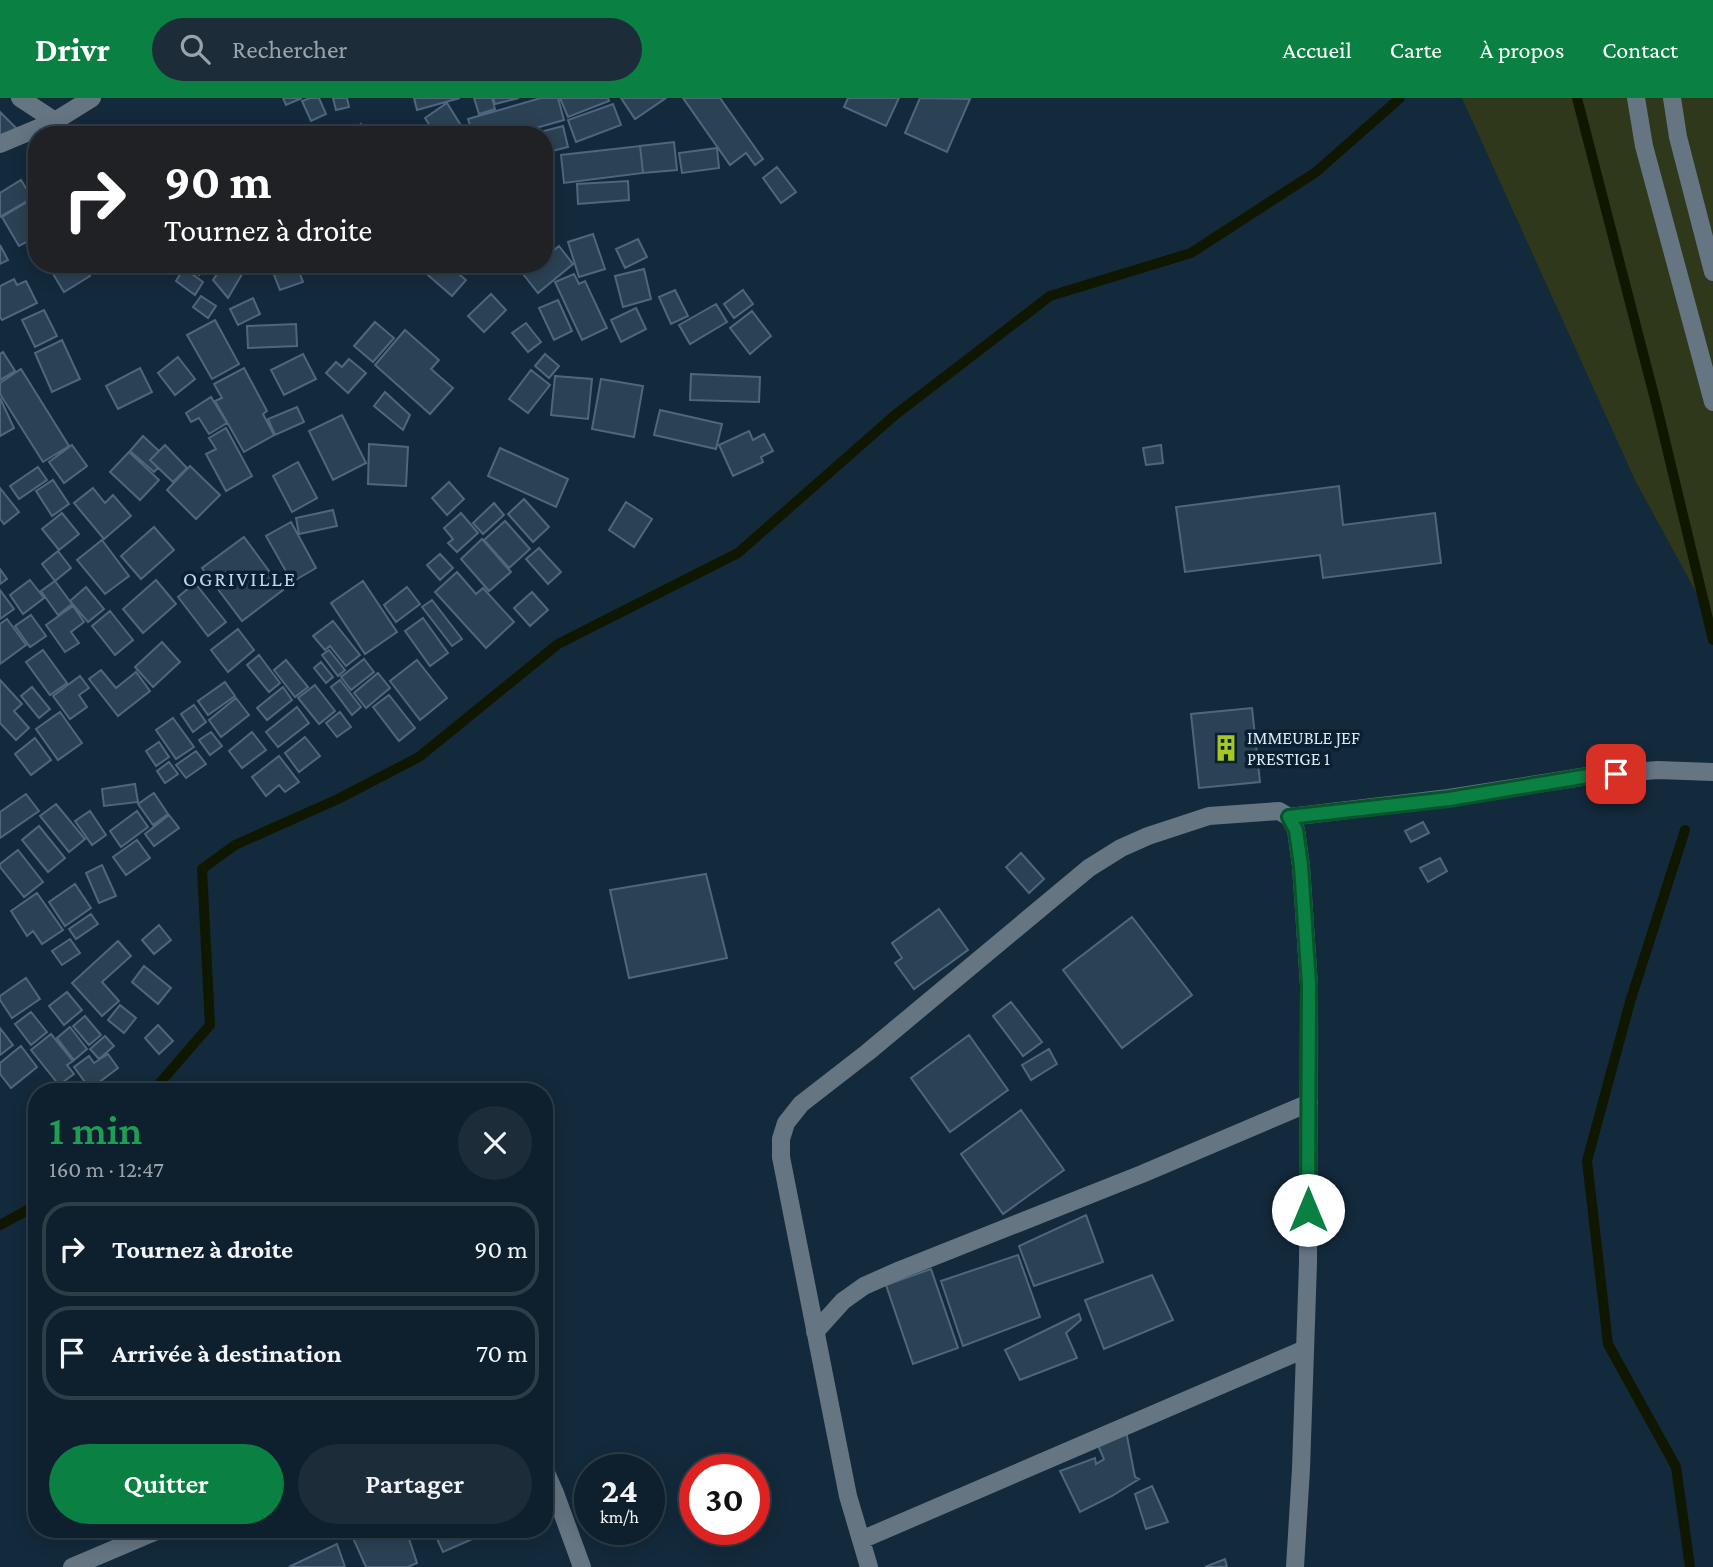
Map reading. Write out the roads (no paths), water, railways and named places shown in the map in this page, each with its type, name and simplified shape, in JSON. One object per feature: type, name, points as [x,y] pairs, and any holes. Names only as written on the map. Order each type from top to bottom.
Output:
[{"type":"street","points":[[20,98],[55,121]]},
{"type":"street","points":[[43,126],[92,98]]},
{"type":"street","points":[[1636,98],[1644,146],[1713,402]]},
{"type":"street","points":[[1672,98],[1678,137],[1713,272]]},
{"type":"street","points":[[0,144],[28,132]]},
{"type":"street","points":[[1289,817],[1449,799],[1594,775],[1658,771],[1713,772]]},
{"type":"street","points":[[869,1567],[848,1496],[781,1157],[781,1139],[786,1123],[801,1104],[868,1052],[1089,867],[1121,848],[1149,836],[1209,816],[1279,811],[1289,817],[1296,830],[1308,972],[1308,1263],[1295,1567]]},
{"type":"street","points":[[815,1332],[843,1301],[864,1286],[900,1269],[1142,1174],[1309,1103]]},
{"type":"street","points":[[860,1540],[1305,1349]]},
{"type":"street","points":[[553,1488],[582,1567]]},
{"type":"street","points":[[72,1567],[140,1538]]},
{"type":"waterway","points":[[160,1083],[210,1025],[202,869],[235,845],[338,799],[419,757],[558,644],[738,553],[895,415],[1050,296],[1191,253],[1316,172],[1400,98]]},
{"type":"waterway","points":[[1577,98],[1657,407],[1713,640]]},
{"type":"waterway","points":[[1685,830],[1630,1002],[1587,1161],[1608,1344],[1676,1467],[1690,1567]]},
{"type":"waterway","points":[[0,1225],[28,1210]]},
{"type":"place","name":"IMMEUBLE JEF PRESTIGE 1","points":[[1226,748]]},
{"type":"district","name":"OGRIVILLE","points":[[240,579]]}]
